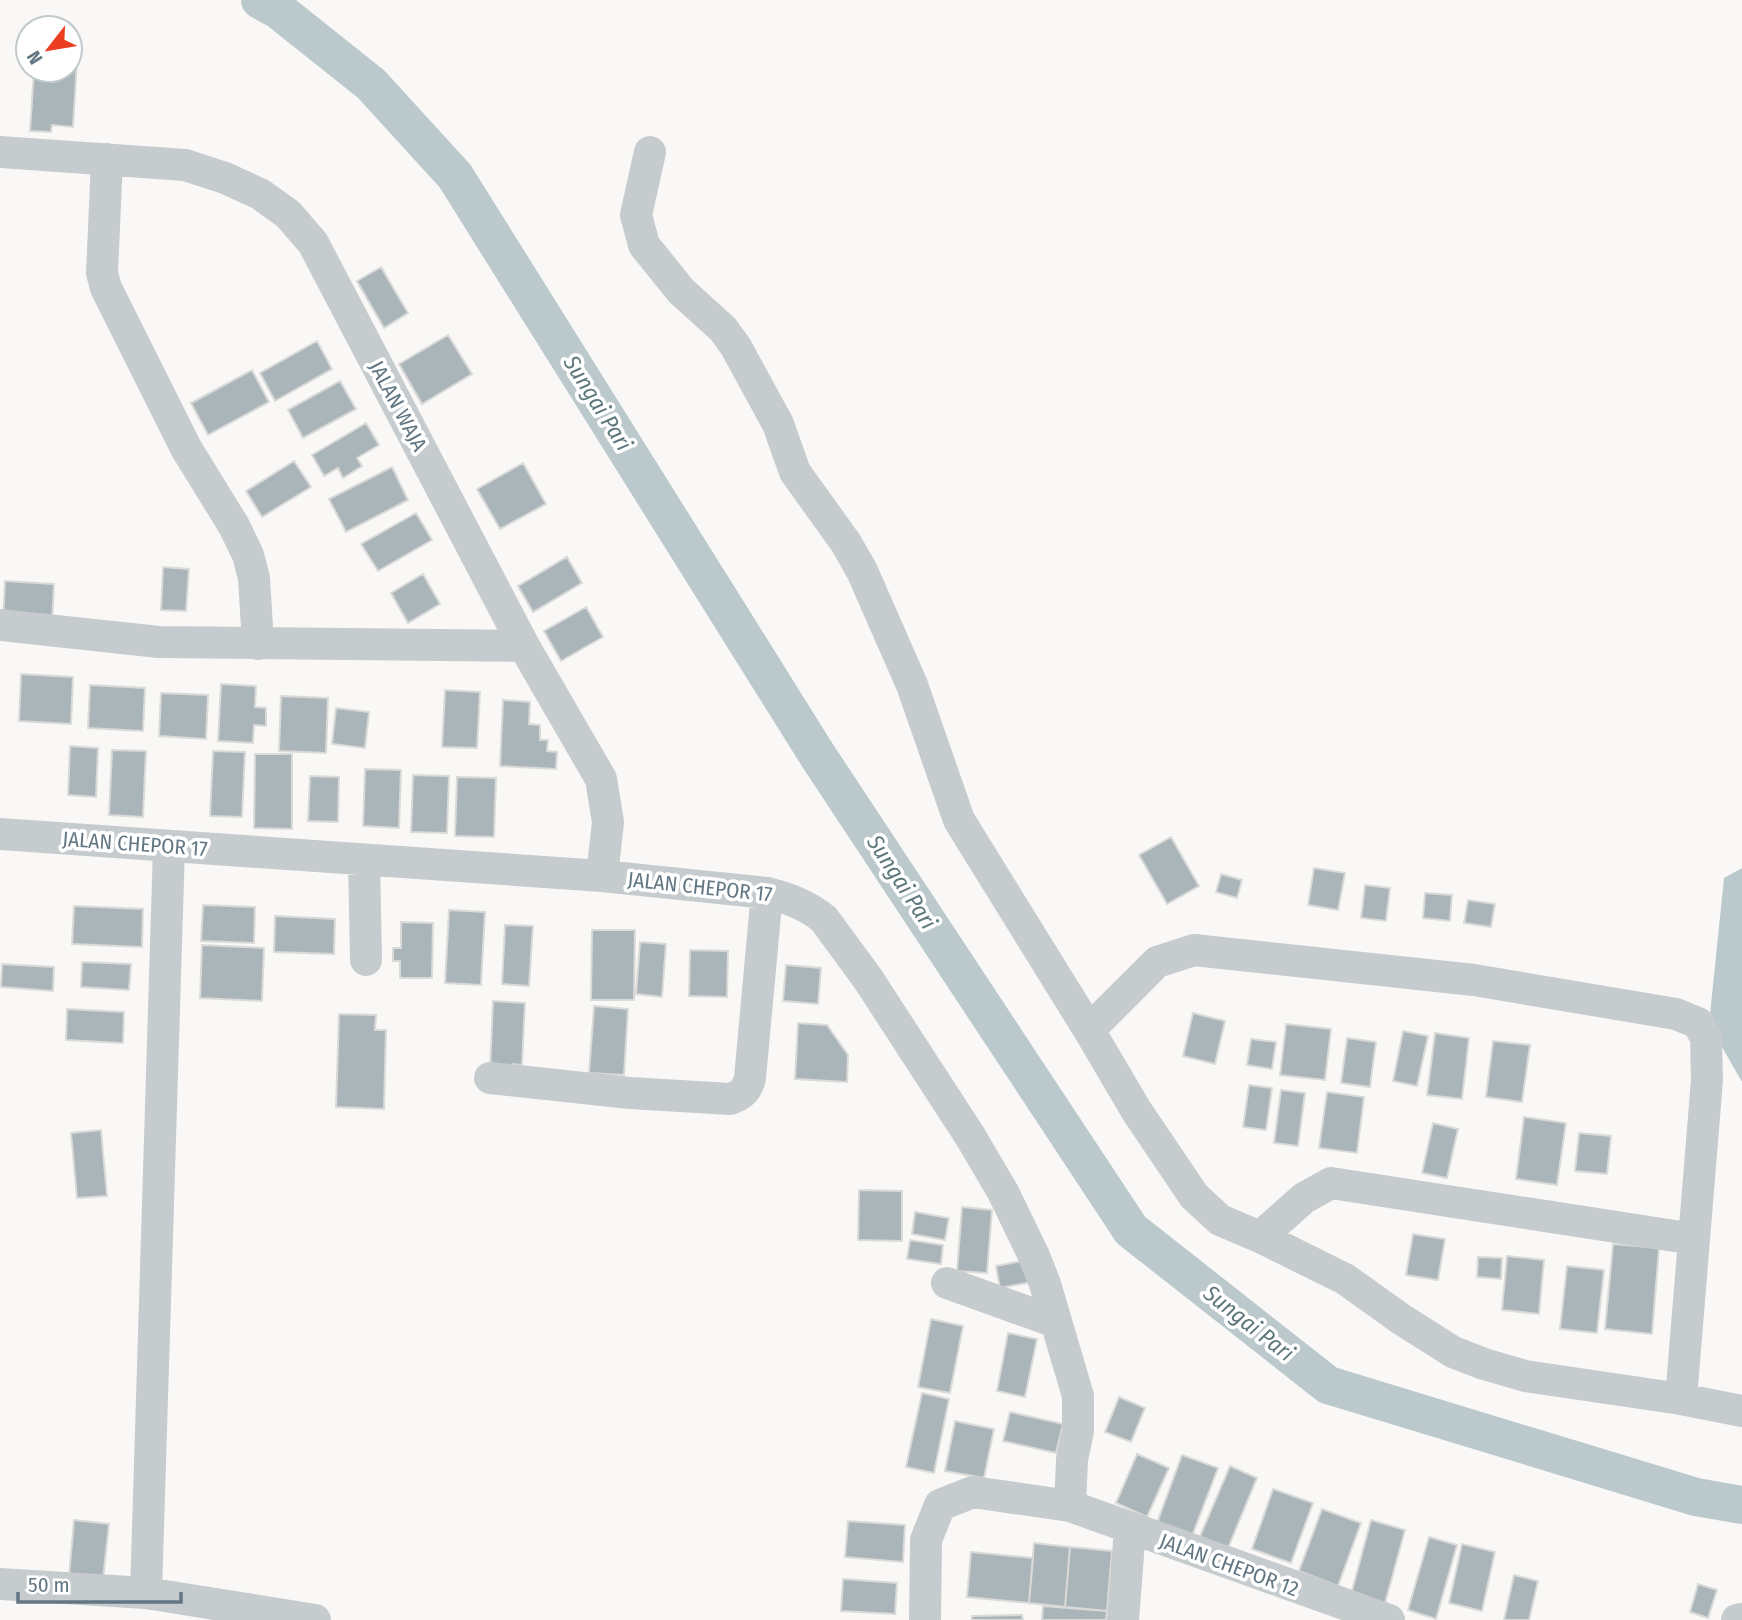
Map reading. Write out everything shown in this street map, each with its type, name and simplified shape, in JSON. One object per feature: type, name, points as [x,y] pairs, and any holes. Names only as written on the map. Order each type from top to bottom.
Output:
[{"type":"street","name":"JALAN WAJA","points":[[0,152],[185,165],[225,178],[260,194],[288,214],[313,243],[524,646],[601,779],[608,822],[602,876]]},
{"type":"street","points":[[650,152],[636,215],[644,245],[681,290],[723,329],[736,347],[778,424],[795,472],[862,570],[912,685],[959,820],[1147,1128],[1194,1196],[1220,1220],[1345,1279],[1453,1352],[1525,1376],[1681,1399],[1742,1411]]},
{"type":"street","points":[[107,159],[102,273],[106,288],[187,449],[234,526],[248,555],[254,578],[258,644]]},
{"type":"street","points":[[0,625],[159,642],[524,646]]},
{"type":"street","name":"JALAN CHEPOR 17","points":[[0,834],[602,876],[767,892],[788,898],[814,911],[824,919],[868,979],[1003,1192],[1034,1256],[1075,1381],[1079,1408],[1072,1460],[1070,1506]]},
{"type":"street","points":[[146,1593],[170,846]]},
{"type":"street","points":[[364,861],[366,960]]},
{"type":"street","points":[[490,1079],[630,1093],[730,1099],[738,1097],[746,1090],[750,1078],[767,892]]},
{"type":"street","points":[[1089,1030],[1157,962],[1194,950],[1474,980],[1676,1014],[1698,1023],[1706,1038],[1707,1080],[1681,1399]]},
{"type":"street","points":[[1260,1237],[1304,1198],[1331,1183],[1694,1239]]},
{"type":"street","points":[[947,1283],[1056,1322]]},
{"type":"street","name":"JALAN CHEPOR 12","points":[[925,1620],[926,1540],[940,1505],[973,1492],[1070,1506],[1379,1619]]},
{"type":"street","points":[[1123,1620],[1130,1529]]},
{"type":"street","points":[[0,1584],[146,1593],[315,1620]]},
{"type":"street","points":[[1737,1620],[1742,1619]]},
{"type":"shaded area","points":[[1742,868],[1742,1082],[1709,1024],[1724,878]]},
{"type":"building","points":[[33,84],[76,84],[73,127],[52,125],[51,132],[30,131]]},
{"type":"building","points":[[381,267],[408,313],[384,328],[357,281]]},
{"type":"building","points":[[448,335],[472,374],[422,404],[399,364]]},
{"type":"building","points":[[317,341],[332,369],[275,401],[260,373]]},
{"type":"building","points":[[252,370],[269,402],[208,435],[191,403]]},
{"type":"building","points":[[340,381],[356,409],[303,438],[288,410]]},
{"type":"building","points":[[366,423],[379,445],[357,458],[362,466],[343,478],[338,468],[324,476],[312,455]]},
{"type":"building","points":[[294,461],[311,487],[262,517],[246,491]]},
{"type":"building","points":[[523,463],[546,504],[500,529],[477,489]]},
{"type":"building","points":[[392,467],[408,500],[346,532],[329,499]]},
{"type":"building","points":[[416,513],[432,540],[378,571],[361,544]]},
{"type":"building","points":[[567,557],[582,583],[533,612],[518,586]]},
{"type":"building","points":[[163,567],[189,569],[186,611],[161,610]]},
{"type":"building","points":[[423,574],[440,604],[408,623],[391,593]]},
{"type":"building","points":[[5,581],[54,584],[52,624],[3,622]]},
{"type":"building","points":[[586,607],[603,637],[561,661],[544,631]]},
{"type":"building","points":[[21,674],[73,677],[71,724],[19,721]]},
{"type":"building","points":[[221,684],[256,686],[255,707],[266,708],[266,726],[254,725],[253,743],[218,741]]},
{"type":"building","points":[[90,685],[145,688],[143,731],[88,728]]},
{"type":"building","points":[[445,690],[480,692],[477,748],[442,747]]},
{"type":"building","points":[[161,693],[208,695],[206,739],[159,736]]},
{"type":"building","points":[[281,696],[328,698],[326,753],[279,751]]},
{"type":"building","points":[[503,700],[530,702],[529,724],[540,725],[540,740],[548,740],[547,751],[557,752],[556,769],[500,766]]},
{"type":"building","points":[[336,708],[369,712],[365,748],[332,744]]},
{"type":"building","points":[[70,746],[98,748],[96,797],[68,795]]},
{"type":"building","points":[[112,750],[146,751],[143,817],[109,815]]},
{"type":"building","points":[[213,751],[245,752],[242,817],[210,816]]},
{"type":"building","points":[[255,754],[292,754],[292,829],[254,828]]},
{"type":"building","points":[[365,769],[401,770],[399,828],[363,826]]},
{"type":"building","points":[[413,775],[449,776],[447,833],[411,832]]},
{"type":"building","points":[[310,776],[339,777],[338,822],[308,821]]},
{"type":"building","points":[[457,777],[496,778],[494,837],[455,836]]},
{"type":"building","points":[[1171,837],[1199,886],[1167,904],[1139,855]]},
{"type":"building","points":[[1314,868],[1345,873],[1338,910],[1308,905]]},
{"type":"building","points":[[1221,874],[1242,880],[1237,898],[1216,892]]},
{"type":"building","points":[[1365,885],[1390,888],[1386,921],[1361,918]]},
{"type":"building","points":[[1425,893],[1452,895],[1450,921],[1423,918]]},
{"type":"building","points":[[1468,900],[1495,904],[1491,927],[1464,923]]},
{"type":"building","points":[[203,905],[255,907],[254,943],[201,941]]},
{"type":"building","points":[[74,906],[143,909],[142,947],[72,944]]},
{"type":"building","points":[[449,910],[485,912],[481,985],[445,983]]},
{"type":"building","points":[[275,916],[335,919],[334,954],[274,952]]},
{"type":"building","points":[[401,922],[433,923],[432,978],[400,978],[400,961],[393,961],[393,948],[401,948]]},
{"type":"building","points":[[505,925],[533,926],[529,986],[502,984]]},
{"type":"building","points":[[592,930],[635,930],[634,1000],[591,1000]]},
{"type":"building","points":[[640,942],[666,944],[662,997],[636,994]]},
{"type":"building","points":[[202,945],[264,948],[262,1001],[200,998]]},
{"type":"building","points":[[690,950],[728,951],[727,997],[689,996]]},
{"type":"building","points":[[82,962],[131,964],[129,990],[81,987]]},
{"type":"building","points":[[2,964],[54,967],[53,991],[1,987]]},
{"type":"building","points":[[786,965],[821,968],[818,1004],[783,1001]]},
{"type":"building","points":[[493,1001],[525,1003],[522,1065],[513,1064],[513,1072],[490,1071]]},
{"type":"building","points":[[594,1006],[628,1009],[624,1075],[589,1073]]},
{"type":"building","points":[[67,1009],[124,1012],[123,1043],[66,1040]]},
{"type":"building","points":[[1193,1013],[1225,1021],[1215,1064],[1183,1056]]},
{"type":"building","points":[[339,1014],[376,1015],[375,1030],[386,1030],[384,1109],[336,1107]]},
{"type":"building","points":[[798,1023],[827,1025],[848,1055],[847,1082],[795,1079]]},
{"type":"building","points":[[1286,1024],[1331,1029],[1325,1080],[1280,1075]]},
{"type":"building","points":[[1403,1031],[1428,1036],[1417,1086],[1393,1081]]},
{"type":"building","points":[[1435,1033],[1469,1038],[1462,1099],[1427,1095]]},
{"type":"building","points":[[1347,1038],[1376,1042],[1370,1087],[1341,1083]]},
{"type":"building","points":[[1251,1039],[1276,1042],[1272,1069],[1247,1065]]},
{"type":"building","points":[[1493,1041],[1530,1045],[1522,1102],[1486,1097]]},
{"type":"building","points":[[1249,1085],[1272,1088],[1266,1130],[1243,1127]]},
{"type":"building","points":[[1281,1090],[1305,1093],[1298,1146],[1274,1143]]},
{"type":"building","points":[[1327,1092],[1364,1097],[1357,1153],[1319,1148]]},
{"type":"building","points":[[1524,1117],[1566,1123],[1557,1185],[1516,1179]]},
{"type":"building","points":[[1433,1123],[1458,1129],[1447,1178],[1422,1173]]},
{"type":"building","points":[[101,1130],[107,1196],[77,1198],[71,1133]]},
{"type":"building","points":[[1579,1133],[1611,1136],[1607,1174],[1575,1171]]},
{"type":"building","points":[[859,1190],[902,1191],[902,1241],[858,1240]]},
{"type":"building","points":[[962,1207],[992,1210],[987,1273],[957,1271]]},
{"type":"building","points":[[915,1212],[949,1218],[945,1240],[912,1234]]},
{"type":"building","points":[[1413,1234],[1445,1239],[1438,1280],[1406,1275]]},
{"type":"building","points":[[910,1240],[943,1245],[941,1264],[907,1259]]},
{"type":"building","points":[[1613,1244],[1659,1248],[1652,1334],[1605,1329]]},
{"type":"building","points":[[1507,1256],[1544,1260],[1539,1314],[1502,1310]]},
{"type":"building","points":[[1478,1257],[1502,1258],[1501,1279],[1477,1277]]},
{"type":"building","points":[[1027,1260],[1031,1282],[1000,1288],[996,1266]]},
{"type":"building","points":[[1567,1266],[1604,1270],[1597,1333],[1560,1329]]},
{"type":"building","points":[[931,1319],[963,1326],[950,1393],[918,1387]]},
{"type":"building","points":[[1008,1333],[1037,1339],[1025,1397],[997,1391]]},
{"type":"building","points":[[922,1393],[949,1399],[934,1473],[906,1467]]},
{"type":"building","points":[[1119,1397],[1145,1408],[1131,1442],[1105,1432]]},
{"type":"building","points":[[1010,1412],[1063,1424],[1056,1453],[1003,1441]]},
{"type":"building","points":[[955,1421],[994,1429],[984,1478],[945,1471]]},
{"type":"building","points":[[1137,1454],[1169,1468],[1147,1517],[1116,1503]]},
{"type":"building","points":[[1182,1455],[1218,1468],[1192,1536],[1157,1523]]},
{"type":"building","points":[[1230,1466],[1257,1478],[1226,1553],[1198,1541]]},
{"type":"building","points":[[1273,1489],[1313,1503],[1291,1563],[1252,1549]]},
{"type":"building","points":[[1322,1509],[1361,1523],[1338,1586],[1299,1571]]},
{"type":"building","points":[[74,1520],[109,1524],[103,1579],[69,1576]]},
{"type":"building","points":[[1371,1520],[1405,1530],[1384,1607],[1350,1598]]},
{"type":"building","points":[[848,1521],[905,1525],[903,1562],[845,1557]]},
{"type":"building","points":[[1429,1537],[1457,1545],[1436,1619],[1408,1610]]},
{"type":"building","points":[[1034,1543],[1070,1547],[1065,1607],[1029,1603]]},
{"type":"building","points":[[1462,1544],[1495,1552],[1482,1611],[1449,1603]]},
{"type":"building","points":[[1070,1547],[1112,1551],[1107,1611],[1065,1607]]},
{"type":"building","points":[[971,1552],[1033,1558],[1029,1603],[967,1597]]},
{"type":"building","points":[[1514,1575],[1538,1581],[1529,1620],[1504,1620]]},
{"type":"building","points":[[843,1579],[897,1583],[895,1614],[841,1611]]},
{"type":"building","points":[[1698,1584],[1717,1590],[1708,1618],[1690,1612]]},
{"type":"building","points":[[1043,1606],[1107,1611],[1106,1620],[1042,1620]]},
{"type":"building","points":[[1022,1615],[1023,1620],[972,1620],[972,1616]]},
{"type":"waterway","name":"Sungai Pari","points":[[260,0],[278,10],[371,84],[455,176],[816,753],[1131,1230],[1328,1385],[1696,1497],[1742,1505]]}]
